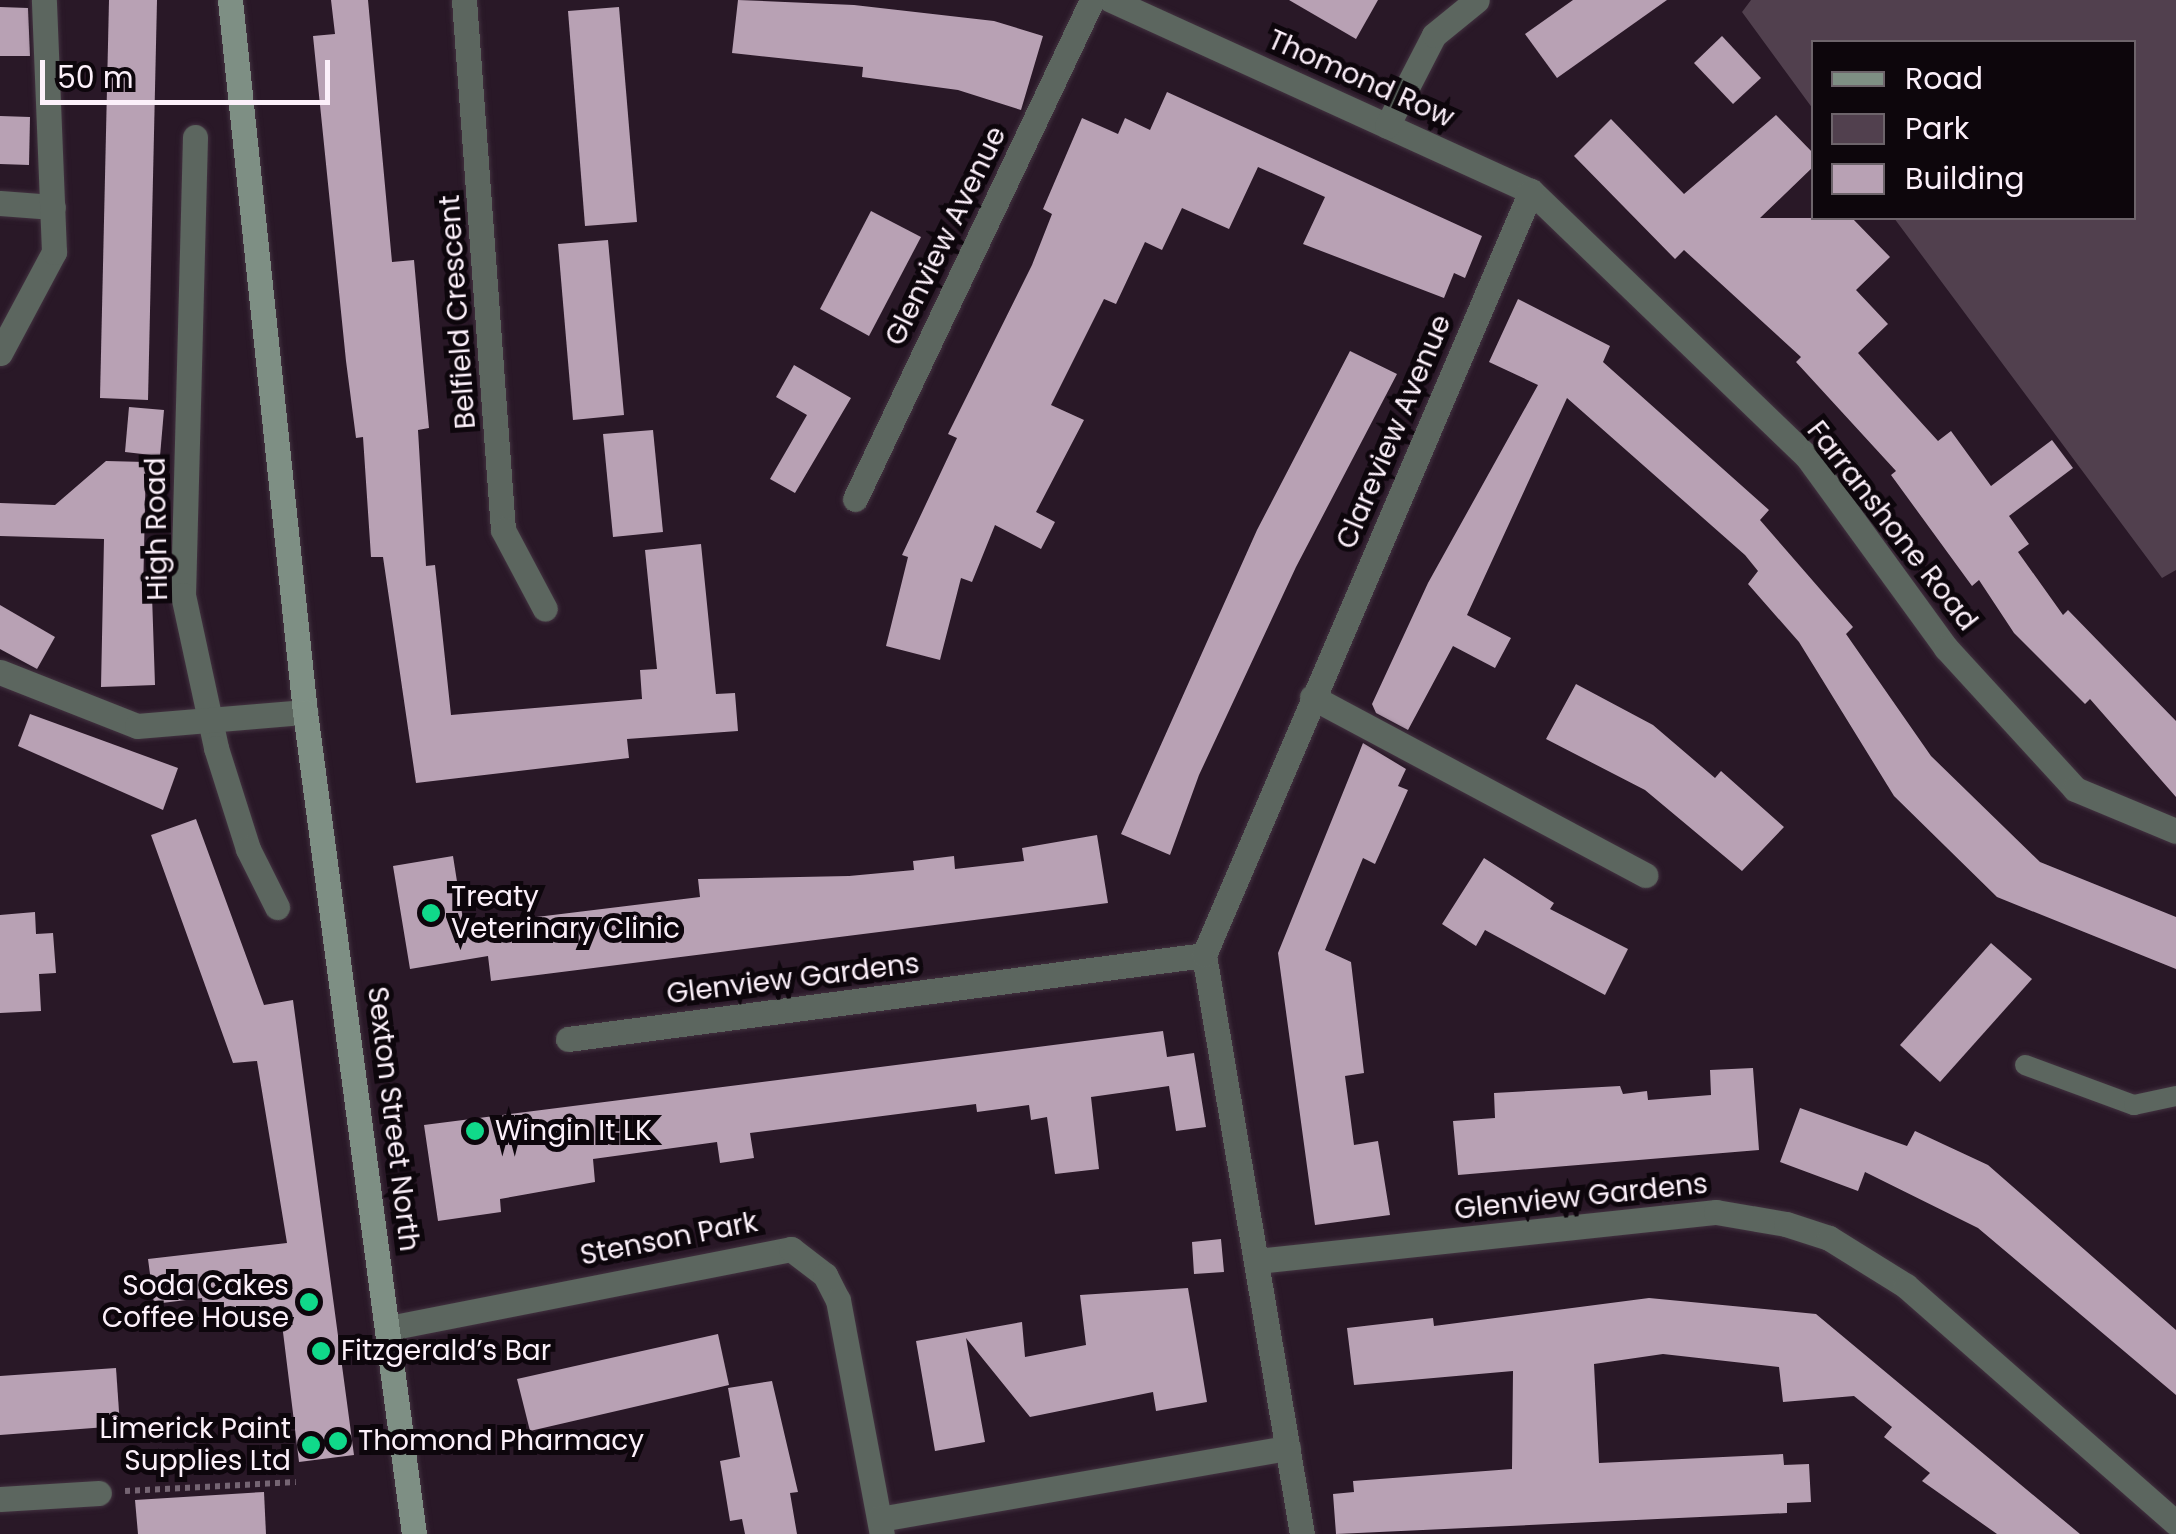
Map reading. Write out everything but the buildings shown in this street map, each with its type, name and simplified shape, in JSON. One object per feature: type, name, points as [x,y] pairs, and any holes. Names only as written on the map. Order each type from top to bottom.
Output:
[{"type":"main road","points":[[230,0],[305,712]]},
{"type":"main road","name":"Sexton Street North","points":[[305,712],[414,1534]]},
{"type":"street","points":[[0,352],[54,252],[44,0]]},
{"type":"street","name":"Belfield Crescent","points":[[464,0],[502,530],[545,608]]},
{"type":"street","name":"Glenview Avenue","points":[[855,498],[1092,0]]},
{"type":"street","name":"Thomond Row","points":[[1111,0],[1531,191]]},
{"type":"street","points":[[1387,126],[1434,35],[1477,0]]},
{"type":"street","name":"High Road","points":[[196,137],[184,595],[211,722],[248,850],[276,907]]},
{"type":"street","name":"Clareview Avenue","points":[[1312,696],[1531,191]]},
{"type":"street","name":"Farranshone Road","points":[[1531,191],[1808,458],[1946,648],[2075,789],[2176,831]]},
{"type":"street","points":[[0,203],[53,207]]},
{"type":"street","points":[[0,672],[137,726],[305,712]]},
{"type":"street","points":[[1302,1534],[1204,955],[1312,696],[1646,875]]},
{"type":"street","name":"Glenview Gardens","points":[[568,1039],[1204,955]]},
{"type":"street","name":"Glenview Gardens","points":[[1257,1261],[1716,1212],[1786,1224],[1828,1238],[1906,1286],[2176,1523]]},
{"type":"street","name":"Stenson Park","points":[[389,1328],[791,1249],[826,1276],[838,1300],[881,1526],[1288,1448]]},
{"type":"street","points":[[0,1499],[99,1493]]},
{"type":"lane","points":[[2026,1065],[2134,1104],[2176,1096]]},
{"type":"path","points":[[99,1493],[296,1482]]},
{"type":"green space","points":[[1751,0],[2176,0],[2176,570],[2162,578],[1895,220],[2136,220],[2136,40],[1811,40],[1811,106],[1742,12]]},
{"type":"place","name":"Treaty Veterinary Clinic","points":[[431,913]]},
{"type":"place","name":"Wingin It LK","points":[[475,1131]]},
{"type":"place","name":"Soda Cakes Coffee House","points":[[309,1302]]},
{"type":"place","name":"Fitzgerald’s Bar","points":[[321,1351]]},
{"type":"place","name":"Thomond Pharmacy","points":[[338,1441]]},
{"type":"place","name":"Limerick Paint Supplies Ltd","points":[[311,1445]]}]
